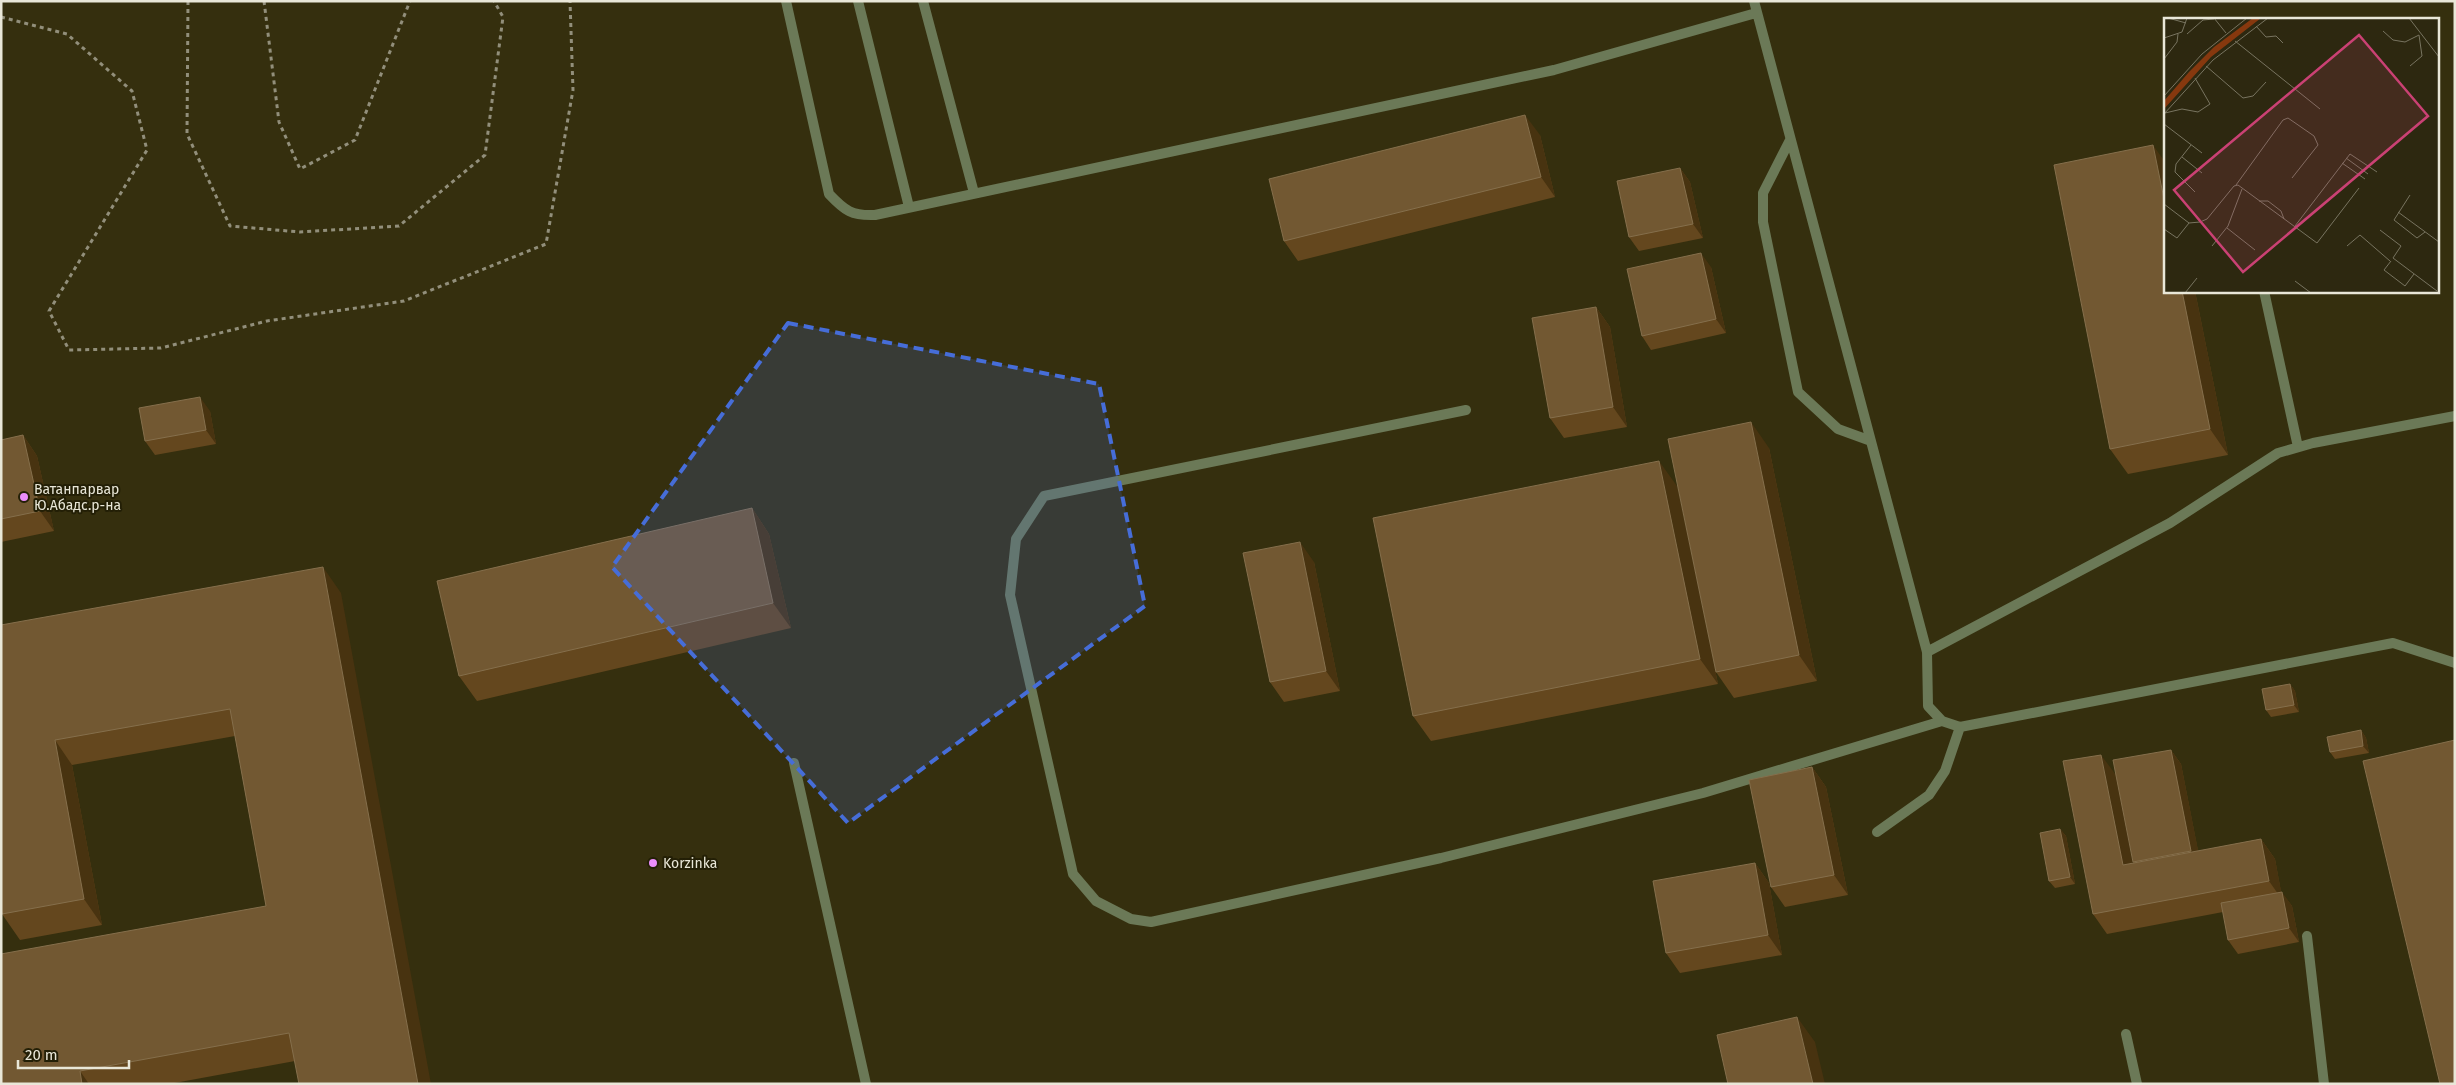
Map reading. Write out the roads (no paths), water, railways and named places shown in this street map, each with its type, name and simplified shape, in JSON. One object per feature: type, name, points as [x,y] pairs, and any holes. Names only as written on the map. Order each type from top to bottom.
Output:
[{"type":"lane","points":[[786,1],[829,194],[842,208],[858,216],[909,207],[1554,70],[1756,13]]},
{"type":"lane","points":[[858,1],[909,207]]},
{"type":"lane","points":[[923,1],[974,193]]},
{"type":"lane","points":[[1754,1],[1927,652],[1928,706],[1942,721],[1960,726],[2393,644],[2455,662]]},
{"type":"lane","points":[[1790,140],[1763,193],[1763,222],[1798,392],[1819,414],[1838,429],[1871,441]]},
{"type":"lane","points":[[2264,292],[2298,447]]},
{"type":"lane","points":[[1466,410],[1044,496],[1016,539],[1010,595],[1073,874],[1096,901],[1131,919],[1151,922],[1441,858],[1702,793],[1942,721]]},
{"type":"lane","points":[[1927,652],[2170,522],[2278,453],[2298,447],[2455,416]]},
{"type":"lane","points":[[1877,832],[1929,795],[1946,771],[1960,726]]},
{"type":"lane","points":[[794,763],[866,1084]]},
{"type":"lane","points":[[2307,936],[2324,1084]]},
{"type":"lane","points":[[2126,1034],[2137,1084]]},
{"type":"place","name":"Ватанпарвар Ю.Абадс.р-на","points":[[24,497]]},
{"type":"place","name":"Korzinka","points":[[653,863]]}]
